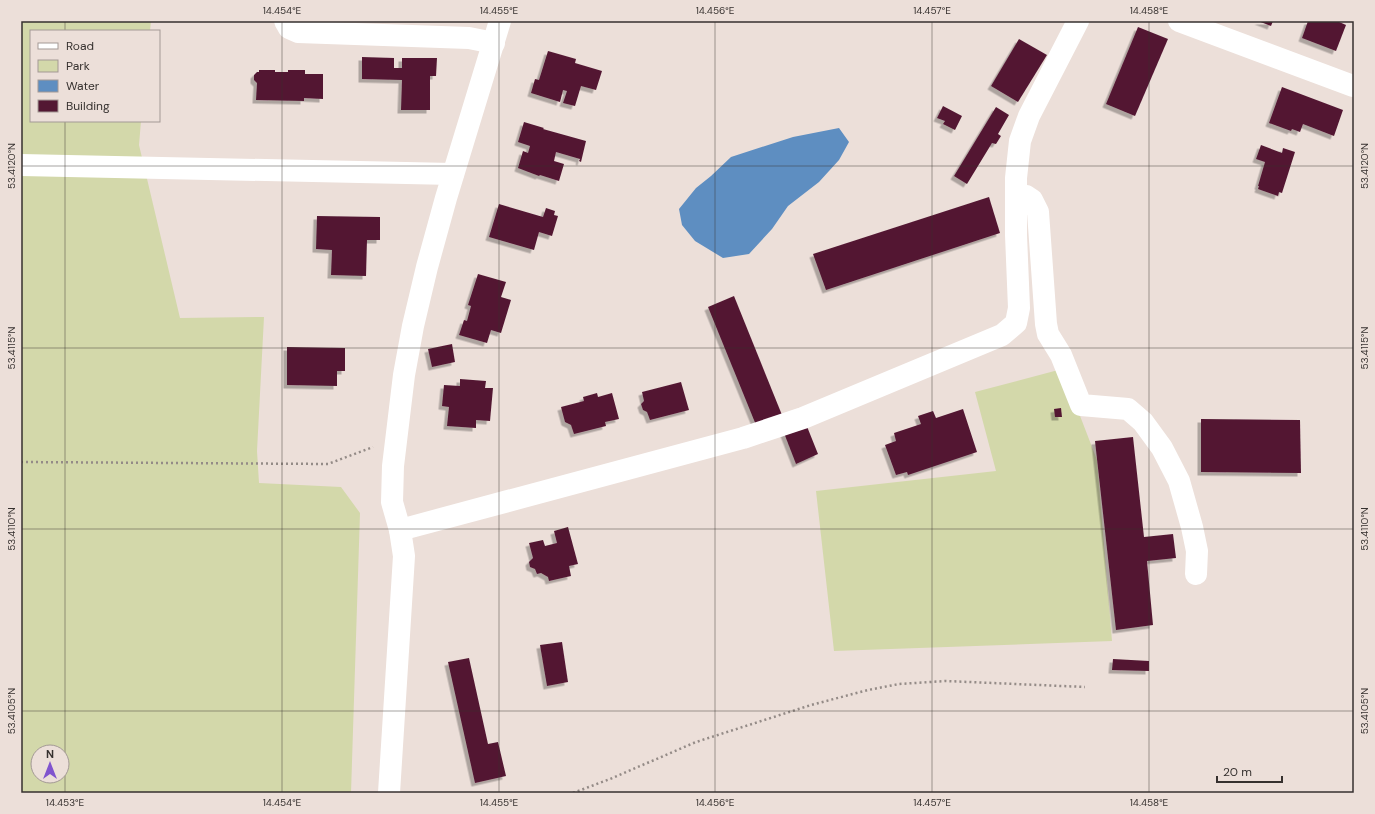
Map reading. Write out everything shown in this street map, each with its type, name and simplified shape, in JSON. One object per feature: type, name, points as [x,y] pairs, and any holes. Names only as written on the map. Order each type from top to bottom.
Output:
[{"type":"street","points":[[285,21],[289,28],[298,32],[469,38],[494,42]]},
{"type":"street","points":[[389,793],[404,556],[400,530],[392,502],[393,466],[404,375],[413,326],[427,267],[500,21]]},
{"type":"street","points":[[400,530],[743,438],[790,423],[1002,335],[1016,323],[1020,308],[1016,235],[1016,178],[1020,141],[1029,116],[1078,21]]},
{"type":"street","points":[[1180,21],[1353,86]]},
{"type":"street","points":[[21,165],[454,174]]},
{"type":"street","points":[[1016,195],[1026,196],[1032,200],[1038,212],[1048,334],[1061,355],[1081,405],[1128,409],[1143,422],[1162,448],[1179,481],[1192,527],[1197,551],[1196,574]]},
{"type":"path","points":[[21,462],[328,464],[396,439]]},
{"type":"path","points":[[573,793],[610,779],[696,742],[811,705],[868,690],[899,684],[946,681],[1084,687]]},
{"type":"green space","points":[[21,21],[151,21],[150,30],[30,30],[30,122],[141,122],[139,145],[180,318],[264,317],[257,451],[259,483],[341,487],[360,513],[351,793],[21,793]]},
{"type":"green space","points":[[1062,369],[1097,460],[1112,641],[834,651],[816,491],[996,471],[975,392]]},
{"type":"water","points":[[839,128],[849,142],[839,160],[819,182],[788,206],[772,229],[749,254],[723,258],[695,241],[682,225],[679,209],[696,188],[731,157],[793,137]]},
{"type":"building","points":[[1258,21],[1273,21],[1271,26]]},
{"type":"building","points":[[1308,21],[1337,21],[1346,25],[1336,51],[1302,38]]},
{"type":"building","points":[[1138,27],[1168,39],[1135,116],[1106,104]]},
{"type":"building","points":[[1019,39],[1047,55],[1018,102],[991,86]]},
{"type":"building","points":[[548,51],[576,59],[575,63],[602,71],[596,90],[581,86],[575,106],[563,103],[567,91],[563,90],[560,102],[531,93],[535,79],[539,80]]},
{"type":"building","points":[[362,57],[394,58],[394,68],[402,68],[402,58],[437,58],[436,76],[430,76],[430,110],[401,110],[402,80],[362,79]]},
{"type":"building","points":[[259,70],[288,72],[288,70],[305,70],[305,74],[323,74],[323,99],[304,98],[304,101],[256,100],[257,83],[254,80],[254,75],[259,72]]},
{"type":"building","points":[[1282,87],[1343,110],[1334,136],[1303,124],[1300,132],[1292,129],[1291,131],[1269,123]]},
{"type":"building","points":[[943,106],[962,116],[955,130],[943,124],[945,121],[937,118]]},
{"type":"building","points":[[996,107],[1009,115],[998,134],[1001,136],[996,144],[992,143],[967,184],[954,176]]},
{"type":"building","points":[[524,122],[586,141],[581,162],[579,161],[580,159],[556,152],[554,161],[564,164],[559,181],[540,175],[539,176],[518,168],[523,151],[528,153],[530,146],[518,142]]},
{"type":"building","points":[[1261,145],[1282,153],[1283,148],[1295,152],[1282,193],[1279,192],[1278,196],[1258,189],[1265,162],[1256,159]]},
{"type":"building","points":[[989,197],[1000,233],[826,290],[813,254]]},
{"type":"building","points":[[499,204],[543,217],[546,208],[555,211],[554,215],[558,216],[552,236],[539,232],[534,250],[489,237]]},
{"type":"building","points":[[317,216],[380,217],[380,240],[367,240],[366,276],[331,275],[332,250],[316,249]]},
{"type":"building","points":[[478,274],[506,282],[501,297],[511,300],[501,333],[491,330],[487,343],[459,335],[464,320],[467,321],[471,306],[468,305]]},
{"type":"building","points":[[734,296],[782,415],[756,425],[708,307]]},
{"type":"building","points":[[452,344],[455,362],[432,367],[428,349]]},
{"type":"building","points":[[287,347],[345,348],[345,371],[337,371],[337,386],[287,385]]},
{"type":"building","points":[[460,379],[486,381],[485,388],[493,388],[490,421],[476,420],[476,428],[447,426],[449,407],[442,406],[444,385],[460,386]]},
{"type":"building","points":[[681,382],[689,410],[650,420],[647,412],[643,410],[641,404],[644,401],[642,392]]},
{"type":"building","points":[[597,393],[598,397],[612,393],[619,419],[605,422],[606,426],[574,434],[571,425],[565,422],[561,407],[584,401],[583,397]]},
{"type":"building","points":[[1061,408],[1062,417],[1055,417],[1054,409]]},
{"type":"building","points":[[963,409],[977,452],[908,475],[907,472],[896,475],[885,445],[896,441],[894,433],[921,424],[918,416],[933,411],[936,418]]},
{"type":"building","points":[[1201,419],[1300,420],[1301,473],[1201,472]]},
{"type":"building","points":[[806,424],[818,454],[796,464],[784,433]]},
{"type":"building","points":[[1133,437],[1144,537],[1173,534],[1176,558],[1147,561],[1153,625],[1116,630],[1095,441]]},
{"type":"building","points":[[568,527],[578,564],[569,566],[571,576],[549,581],[548,577],[541,573],[537,574],[535,569],[530,567],[529,562],[533,558],[529,543],[543,540],[545,546],[557,543],[554,531]]},
{"type":"building","points":[[562,642],[568,682],[547,686],[540,645]]},
{"type":"building","points":[[469,658],[488,744],[498,742],[506,776],[475,783],[448,662]]},
{"type":"building","points":[[1113,659],[1149,661],[1149,671],[1112,670]]}]
